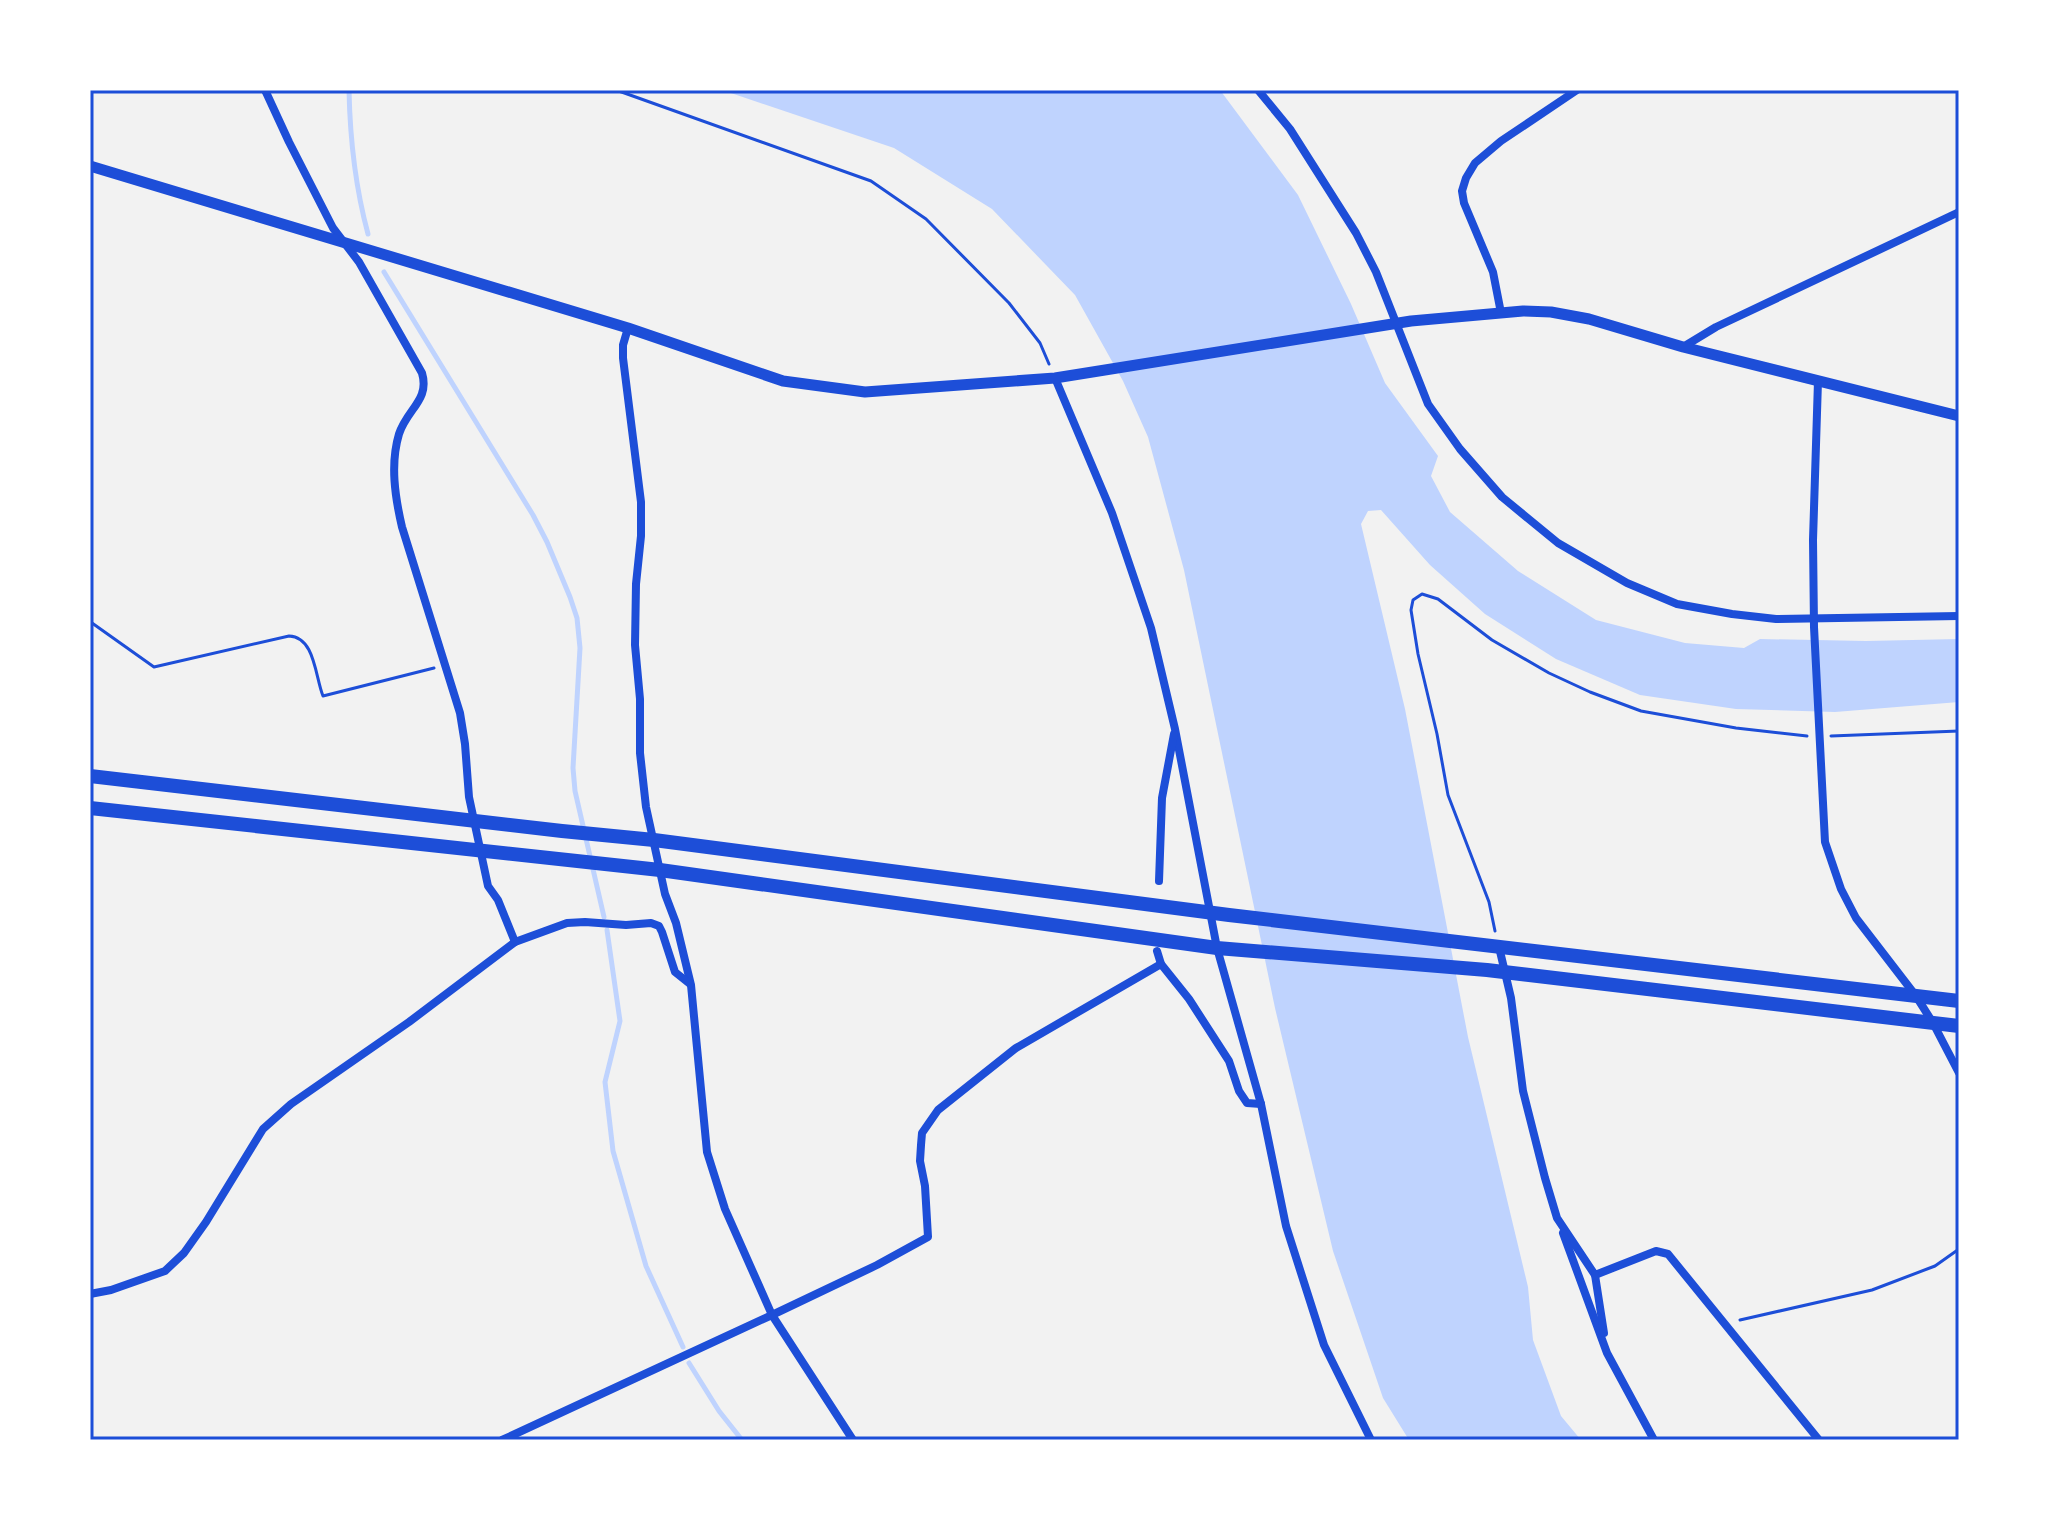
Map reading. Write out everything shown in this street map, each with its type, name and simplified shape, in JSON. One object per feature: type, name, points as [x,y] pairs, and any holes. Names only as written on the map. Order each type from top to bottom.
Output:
[{"type":"highway","points":[[90,776],[654,840],[1229,915],[1959,1001]]},
{"type":"highway","points":[[90,808],[660,870],[1217,948],[1487,970],[1959,1026]]},
{"type":"main road","points":[[90,166],[628,328],[783,381],[865,392],[1060,378],[1394,324],[1523,311],[1589,319],[1683,347],[1959,416]]},
{"type":"street","points":[[265,90],[333,228],[367,274],[425,381],[424,392],[400,432],[395,456],[395,488],[402,527],[460,713],[469,797],[488,886],[498,900],[515,942]]},
{"type":"street","points":[[1258,90],[1290,129],[1356,233],[1376,272],[1428,404],[1460,449],[1502,497],[1558,543],[1627,583],[1677,604],[1732,614],[1814,622],[1959,616]]},
{"type":"street","points":[[1501,313],[1493,272],[1464,203],[1462,191],[1466,178],[1475,163],[1501,141],[1577,90]]},
{"type":"street","points":[[1683,347],[1716,327],[1959,212]]},
{"type":"street","points":[[628,328],[623,358],[642,522],[636,584],[635,645],[640,699],[640,753],[646,807],[691,985],[707,1152],[725,1209],[772,1315],[853,1440]]},
{"type":"street","points":[[1060,378],[1112,513],[1151,628],[1175,729],[1217,948],[1261,1104],[1286,1226],[1324,1345],[1371,1440]]},
{"type":"street","points":[[1818,381],[1814,622],[1825,842],[1841,889],[1856,918],[1916,996],[1959,1073]]},
{"type":"street","points":[[1159,881],[1162,798],[1175,729]]},
{"type":"street","points":[[90,1294],[165,1271],[199,1233],[263,1129],[291,1104],[409,1022],[515,942],[567,923],[651,923],[659,926],[662,932],[675,972],[691,985]]},
{"type":"street","points":[[1491,946],[1506,973],[1523,1091],[1557,1218],[1607,1353],[1654,1440]]},
{"type":"street","points":[[1157,951],[1161,964],[1189,999],[1229,1061],[1239,1091],[1247,1103],[1261,1104]]},
{"type":"street","points":[[502,1440],[877,1265],[928,1237],[920,1161],[922,1133],[938,1110],[1016,1048],[1161,964]]},
{"type":"street","points":[[1557,1218],[1595,1275],[1607,1353]]},
{"type":"street","points":[[1595,1275],[1656,1251],[1668,1254],[1819,1440]]},
{"type":"path","points":[[616,90],[871,181],[926,219],[1009,303],[1040,343],[1060,378]]},
{"type":"path","points":[[1491,946],[1489,902],[1448,795],[1418,654],[1411,610],[1413,600],[1422,594],[1438,599],[1492,640],[1549,673],[1641,711],[1736,728],[1819,734],[1959,731]]},
{"type":"path","points":[[90,623],[154,667],[289,636],[297,637],[308,645],[323,696],[445,665]]},
{"type":"path","points":[[1724,1323],[1872,1290],[1935,1266],[1959,1249]]},
{"type":"water","points":[[722,90],[1220,90],[1298,195],[1385,383],[1438,456],[1431,476],[1450,512],[1518,571],[1596,620],[1685,643],[1744,648],[1760,639],[1959,639],[1959,702],[1835,712],[1736,709],[1640,695],[1556,659],[1485,614],[1430,565],[1381,510],[1368,511],[1361,524],[1405,709],[1468,1037],[1528,1287],[1533,1340],[1561,1416],[1581,1440],[1409,1440],[1383,1398],[1333,1251],[1275,1008],[1184,570],[1148,437],[1123,381],[1075,295],[992,209],[894,148]]},
{"type":"waterway","points":[[349,90],[354,162],[368,234]]},
{"type":"waterway","points":[[384,272],[533,515],[570,597],[577,618],[580,648],[573,768],[575,791],[604,917]]},
{"type":"waterway","points":[[607,930],[620,1021],[605,1082],[613,1151],[646,1266],[683,1347]]},
{"type":"waterway","points":[[689,1363],[719,1411],[742,1440]]}]
